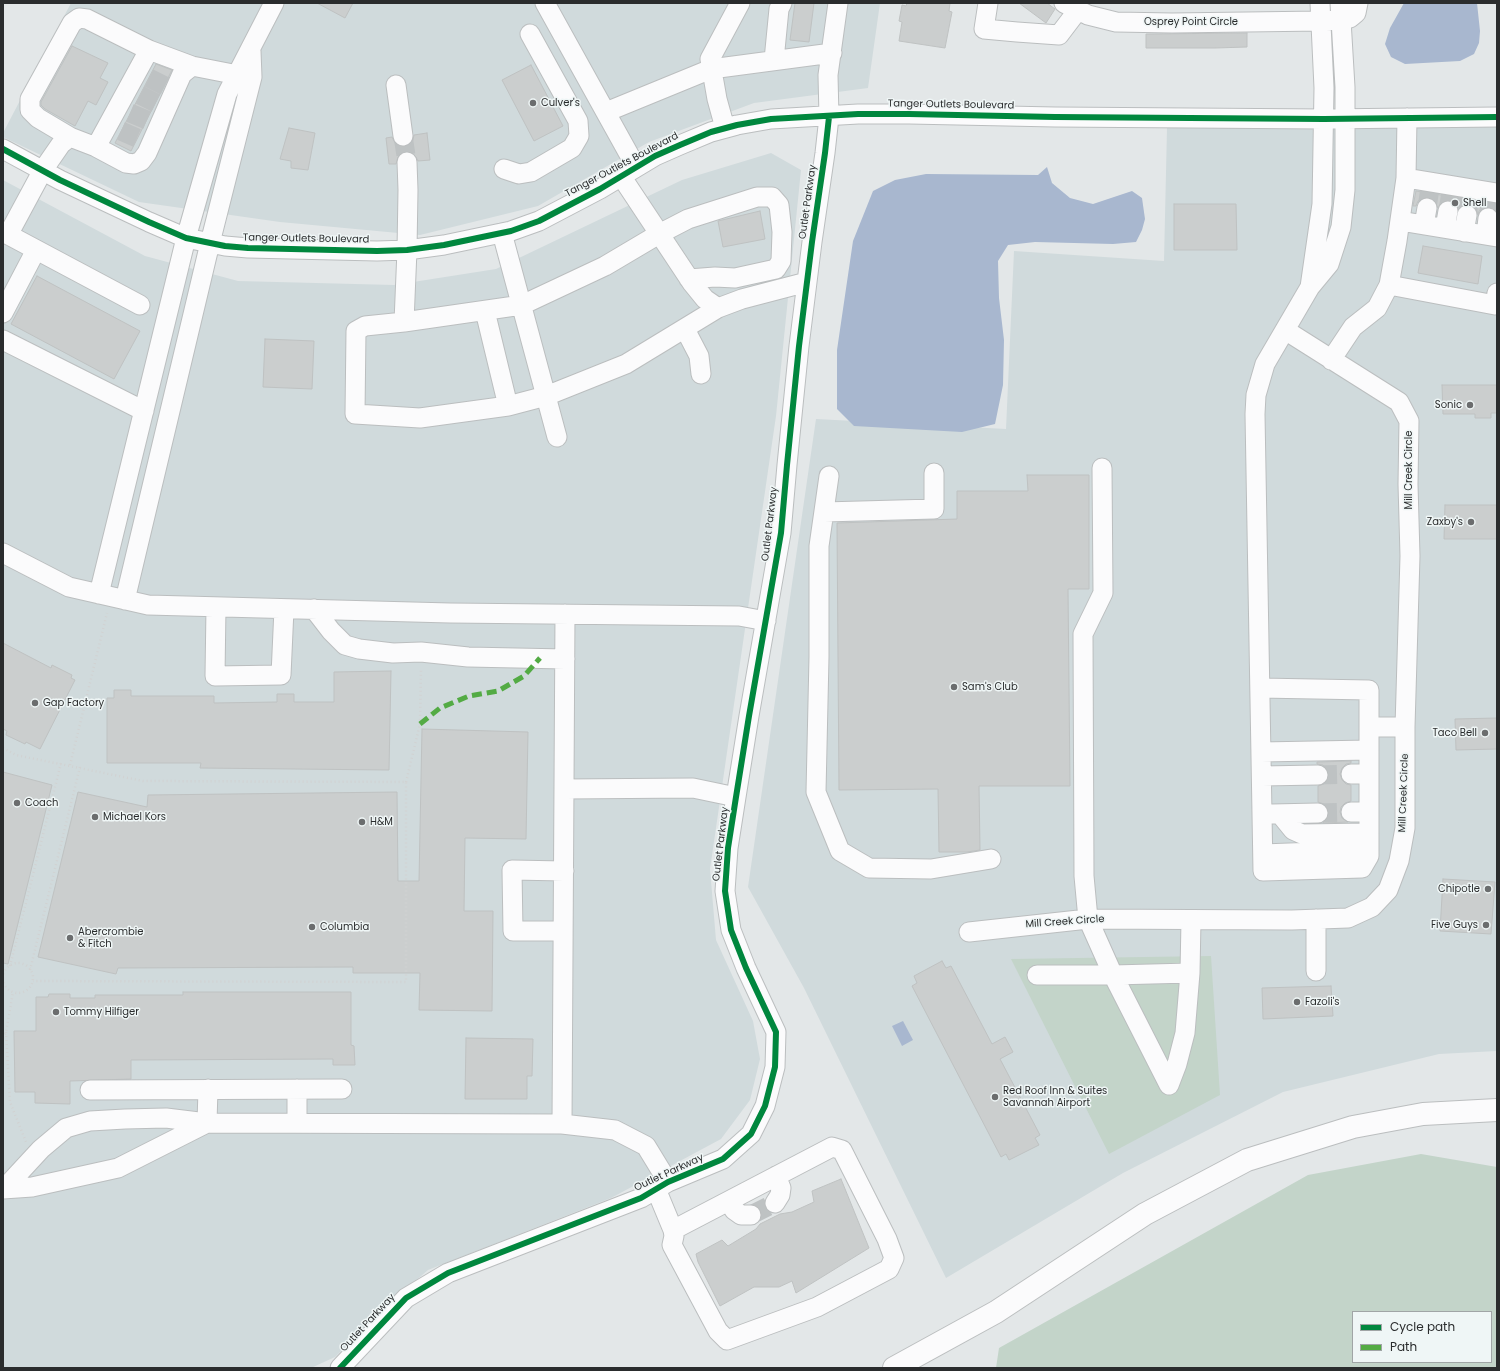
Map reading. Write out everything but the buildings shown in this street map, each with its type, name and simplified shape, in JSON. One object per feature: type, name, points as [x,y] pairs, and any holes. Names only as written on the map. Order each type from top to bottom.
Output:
[{"type":"highway","points":[[894,1368],[996,1312],[1145,1214],[1247,1160],[1353,1127],[1423,1114],[1497,1110]]},
{"type":"street","points":[[112,597],[144,411],[186,238],[227,94],[251,51],[274,3]]},
{"type":"street","points":[[545,3],[606,112],[629,172],[659,234],[689,279],[705,299],[718,308]]},
{"type":"street","points":[[725,128],[710,59],[740,3]]},
{"type":"street","points":[[774,60],[779,9],[782,3]]},
{"type":"street","name":"Outlet Parkway","points":[[340,1368],[406,1298],[448,1273],[640,1198],[662,1186],[723,1160],[751,1134],[765,1106],[775,1067],[776,1032],[746,968],[731,930],[726,891],[728,848],[781,533],[786,465],[807,282],[829,117],[828,75],[838,3]]},
{"type":"street","points":[[988,3],[984,29],[1059,35],[1071,6]]},
{"type":"street","name":"Osprey Point Circle","points":[[1071,6],[1088,15],[1116,22],[1340,11],[1350,18],[1356,13],[1358,3]]},
{"type":"street","points":[[1260,688],[1369,690],[1369,750],[1360,774],[1360,812],[1369,842],[1369,856],[1362,868],[1263,871],[1263,854],[1271,814],[1262,776],[1261,752],[1255,434],[1256,395],[1266,364],[1310,287],[1329,264],[1341,226],[1344,190],[1345,87],[1340,11]]},
{"type":"street","points":[[1310,287],[1322,204],[1324,88],[1320,12]]},
{"type":"street","points":[[129,135],[141,161],[134,164],[126,163],[96,147],[70,137],[38,118],[30,110],[30,99],[72,23],[79,18],[87,19],[149,50],[192,66],[238,75]]},
{"type":"street","points":[[504,169],[519,174],[531,172],[572,148],[579,136],[578,121],[530,34]]},
{"type":"street","points":[[96,147],[129,135],[156,81],[149,50]]},
{"type":"street","points":[[112,597],[210,243],[252,77],[251,51]]},
{"type":"street","points":[[606,112],[712,70],[774,60],[832,53]]},
{"type":"street","points":[[156,81],[182,74],[192,66]]},
{"type":"street","points":[[129,135],[156,81]]},
{"type":"street","points":[[396,85],[403,136]]},
{"type":"street","name":"Tanger Outlets Boulevard","points":[[3,149],[148,222],[186,238],[225,246],[286,250],[407,250],[452,244],[502,233],[539,221],[680,144],[725,128],[771,120],[858,114],[1324,119],[1407,118]]},
{"type":"street","points":[[1331,360],[1354,327],[1377,308],[1390,285],[1406,178],[1407,118],[1497,117]]},
{"type":"street","points":[[70,137],[61,144],[43,170],[6,234],[140,305]]},
{"type":"street","points":[[404,322],[407,250],[407,162]]},
{"type":"street","points":[[1406,178],[1430,185],[1494,195]]},
{"type":"street","points":[[689,279],[714,277],[735,278],[776,269],[781,261],[782,232],[779,205],[772,197],[757,197],[737,202],[688,219],[659,234],[605,266],[522,305],[404,322],[365,326],[356,331],[355,414],[420,418],[508,406],[546,396],[626,364],[718,308],[742,299],[807,282]]},
{"type":"street","points":[[1400,221],[1425,216],[1465,223],[1490,230]]},
{"type":"street","points":[[502,233],[557,437]]},
{"type":"street","points":[[3,313],[36,250]]},
{"type":"street","points":[[1390,285],[1495,305],[1497,293]]},
{"type":"street","points":[[485,310],[508,406]]},
{"type":"street","points":[[685,329],[699,356],[701,374]]},
{"type":"street","name":"Mill Creek Circle","points":[[969,932],[1088,919],[1191,920],[1348,918],[1372,907],[1388,890],[1400,861],[1405,828],[1405,727],[1410,556],[1408,484],[1409,422],[1399,402],[1285,330]]},
{"type":"street","points":[[3,340],[144,411]]},
{"type":"street","points":[[1102,468],[1103,593],[1083,634],[1084,876],[1088,919],[1113,975],[1169,1085],[1177,1064],[1185,1033],[1190,973],[1191,920]]},
{"type":"street","points":[[824,512],[934,509],[934,473]]},
{"type":"street","points":[[829,476],[819,546],[819,657],[816,792],[840,851],[869,868],[931,869],[991,859]]},
{"type":"street","points":[[4,557],[69,587],[148,605],[284,609],[739,616],[766,621]]},
{"type":"street","points":[[216,607],[215,676],[281,675],[284,609]]},
{"type":"street","points":[[314,609],[331,631],[345,645],[359,649],[393,653],[421,652],[468,657],[565,659]]},
{"type":"street","points":[[562,1124],[565,614]]},
{"type":"street","points":[[1369,727],[1405,727]]},
{"type":"street","points":[[1261,752],[1369,750]]},
{"type":"street","points":[[1262,776],[1318,775]]},
{"type":"street","points":[[564,789],[693,788],[736,797]]},
{"type":"street","points":[[1271,814],[1318,813]]},
{"type":"street","points":[[1271,814],[1293,830],[1302,834],[1369,842]]},
{"type":"street","points":[[563,931],[513,931],[512,870],[564,871]]},
{"type":"street","points":[[1316,919],[1316,971]]},
{"type":"street","points":[[1037,975],[1190,973]]},
{"type":"street","points":[[90,1090],[342,1088]]},
{"type":"street","points":[[207,1123],[208,1089]]},
{"type":"street","points":[[297,1089],[297,1123]]},
{"type":"street","points":[[3,1189],[41,1149],[66,1128],[90,1121],[166,1118],[207,1123],[562,1124],[615,1130],[646,1146],[662,1186],[673,1230],[674,1236],[672,1245],[718,1331],[727,1340],[817,1307],[889,1269],[894,1258],[887,1240],[842,1150],[832,1147],[673,1230]]},
{"type":"street","points":[[3,1189],[32,1187],[118,1168],[207,1123]]},
{"type":"street","points":[[775,1203],[780,1195],[781,1188],[776,1176]]},
{"type":"street","points":[[729,1201],[734,1210],[741,1214],[751,1216]]},
{"type":"path","points":[[70,765],[112,597]]},
{"type":"path","points":[[33,981],[406,982],[406,782],[420,724],[421,652]]},
{"type":"path","points":[[3,748],[16,755],[143,781],[406,782]]},
{"type":"path","points":[[10,966],[61,764]]},
{"type":"path","points":[[30,970],[80,767]]},
{"type":"path","points":[[21,964],[30,970],[33,975],[33,981],[26,991],[20,993],[13,992],[5,986],[3,976],[10,966],[21,964]]},
{"type":"path","points":[[13,992],[6,1032],[10,1102],[32,1158]]},
{"type":"path","points":[[3,1038],[6,1032]]},
{"type":"shaded area","points":[[71,3],[880,3],[868,88],[754,103],[649,142],[538,206],[420,235],[280,222],[139,202],[3,137],[3,133]]},
{"type":"shaded area","points":[[1497,123],[1497,1051],[1439,1054],[1283,1092],[1123,1173],[946,1278],[804,988],[748,887],[816,419],[1006,429],[1014,251],[1164,261],[1167,128]]},
{"type":"shaded area","points":[[771,153],[801,170],[776,416],[710,869],[716,940],[753,1021],[760,1059],[750,1100],[721,1139],[611,1198],[428,1270],[384,1308],[335,1357],[311,1368],[3,1368],[3,180],[145,256],[238,281],[394,285],[496,269],[682,180]]},
{"type":"green space","points":[[1211,956],[1220,1095],[1109,1154],[1011,959]]},
{"type":"green space","points":[[1421,1154],[1497,1167],[1497,1368],[996,1368],[999,1348],[1308,1175]]},
{"type":"water","points":[[1404,3],[1477,3],[1480,31],[1479,43],[1474,54],[1460,61],[1405,64],[1391,57],[1385,44],[1390,28]]},
{"type":"water","points":[[1047,167],[1052,183],[1070,198],[1093,204],[1132,191],[1142,198],[1145,219],[1142,230],[1136,242],[1113,244],[1035,242],[1008,245],[998,261],[999,298],[1004,340],[1003,385],[995,424],[962,432],[854,426],[837,409],[837,350],[853,241],[873,191],[895,180],[926,174],[1038,175]]},
{"type":"water","points":[[903,1021],[913,1040],[902,1046],[892,1026]]},
{"type":"tunnel","points":[[149,78],[165,86]]},
{"type":"tunnel","points":[[140,95],[156,103]]},
{"type":"tunnel","points":[[130,113],[147,120]]},
{"type":"tunnel","points":[[121,131],[137,138]]},
{"type":"tunnel","points":[[403,136],[407,162]]},
{"type":"tunnel","points":[[1427,208],[1430,188]]},
{"type":"tunnel","points":[[1448,211],[1451,192]]},
{"type":"tunnel","points":[[1467,215],[1470,195]]},
{"type":"tunnel","points":[[1488,218],[1491,199]]},
{"type":"tunnel","points":[[1318,775],[1351,774]]},
{"type":"tunnel","points":[[1318,813],[1351,812]]},
{"type":"tunnel","points":[[751,1215],[775,1203]]},
{"type":"marked path","points":[[420,724],[440,708],[469,696],[498,691],[524,676],[540,658]]},
{"type":"cycle path","points":[[3,149],[60,180],[186,238],[225,246],[248,248],[377,251],[407,250],[444,245],[511,231],[539,221],[600,189],[655,156],[680,145],[711,132],[737,125],[771,119],[858,114],[1324,119],[1497,117]]},
{"type":"cycle path","points":[[340,1368],[406,1298],[448,1273],[641,1198],[668,1182],[723,1159],[751,1134],[765,1106],[775,1067],[776,1032],[746,968],[731,930],[725,891],[728,848],[781,533],[799,346],[829,117]]},
{"type":"place","name":"Culver's","points":[[533,103]]},
{"type":"place","name":"Shell","points":[[1455,203]]},
{"type":"place","name":"Sonic","points":[[1470,405]]},
{"type":"place","name":"Zaxby's","points":[[1471,522]]},
{"type":"place","name":"Sam's Club","points":[[954,687]]},
{"type":"place","name":"Gap Factory","points":[[35,703]]},
{"type":"place","name":"Taco Bell","points":[[1485,733]]},
{"type":"place","name":"Coach","points":[[17,803]]},
{"type":"place","name":"Michael Kors","points":[[95,817]]},
{"type":"place","name":"H&M","points":[[362,822]]},
{"type":"place","name":"Chipotle","points":[[1488,889]]},
{"type":"place","name":"Five Guys","points":[[1486,925]]},
{"type":"place","name":"Columbia","points":[[312,927]]},
{"type":"place","name":"Abercrombie & Fitch","points":[[70,938]]},
{"type":"place","name":"Fazoli's","points":[[1297,1002]]},
{"type":"place","name":"Tommy Hilfiger","points":[[56,1012]]},
{"type":"place","name":"Red Roof Inn & Suites Savannah Airport","points":[[995,1097]]}]
